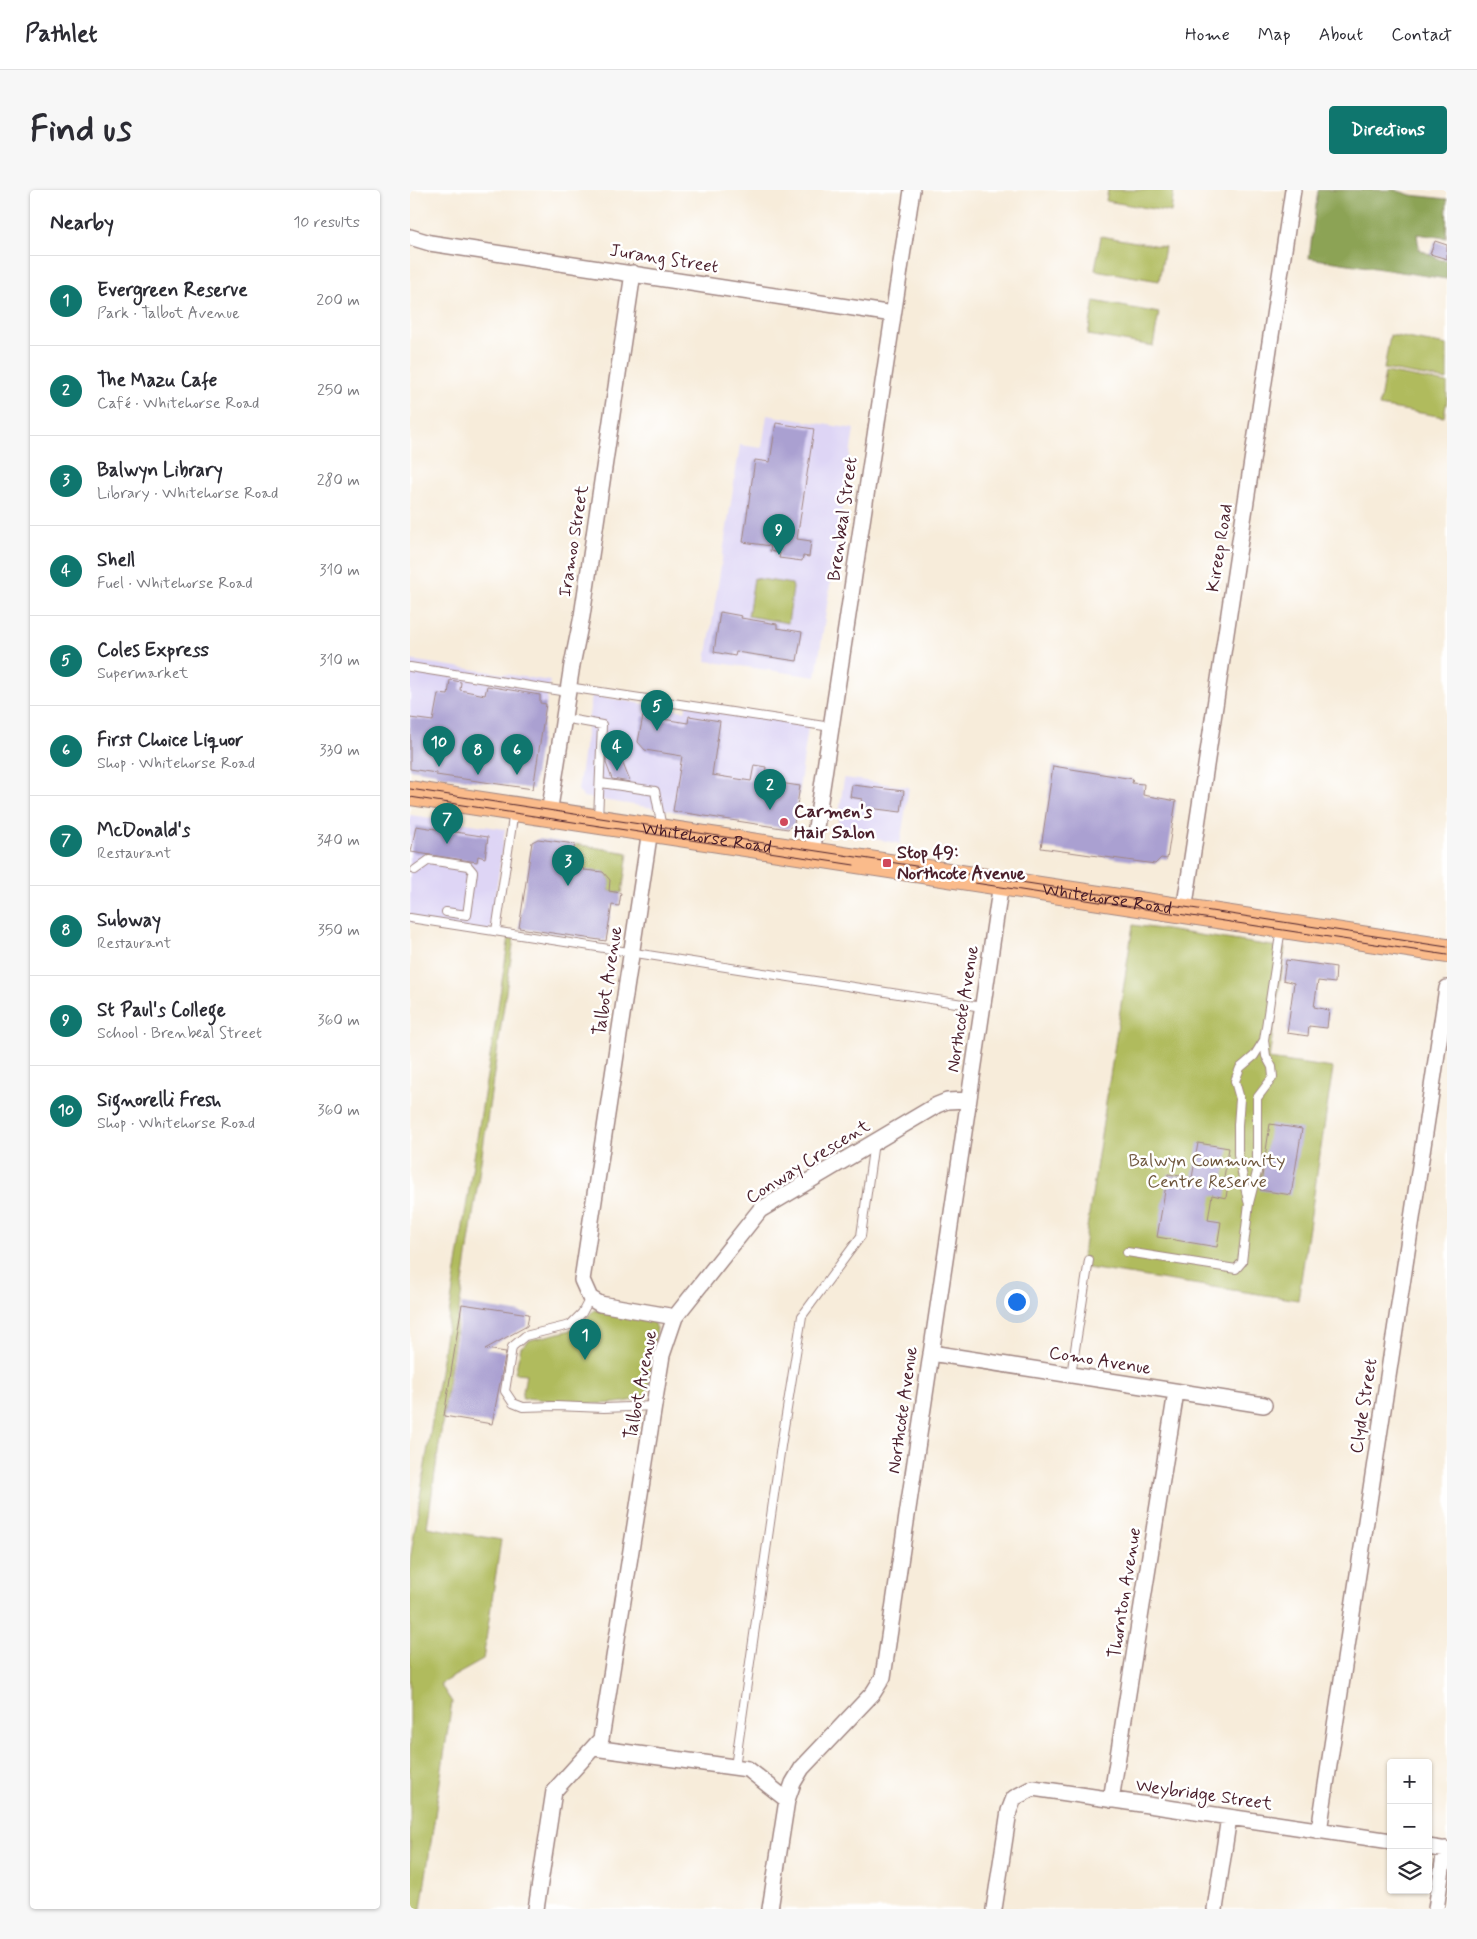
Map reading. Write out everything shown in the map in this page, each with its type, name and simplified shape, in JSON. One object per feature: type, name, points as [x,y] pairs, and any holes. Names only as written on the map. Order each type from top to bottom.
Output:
[{"type":"main road","name":"Whitehorse Road","points":[[410,793],[1447,951]]},
{"type":"street","name":"Brenbeal Street","points":[[812,854],[912,190]]},
{"type":"street","name":"Kireep Road","points":[[1184,911],[1293,190]]},
{"type":"street","name":"Jurang Street","points":[[410,237],[430,243],[893,314]]},
{"type":"street","name":"Jurang Street","points":[[410,243],[430,243]]},
{"type":"street","name":"Iramoo Street","points":[[549,814],[568,690],[582,616],[633,274]]},
{"type":"street","name":"Talbot Avenue","points":[[536,1909],[554,1791],[601,1738],[662,1354],[674,1317],[600,1304],[590,1298],[582,1280],[631,953],[656,831]]},
{"type":"street","name":"Northcote Avenue","points":[[770,1909],[787,1800],[792,1783],[802,1768],[873,1693],[883,1676],[1001,883]]},
{"type":"street","name":"Clyde Street","points":[[1319,1831],[1447,988]]},
{"type":"street","name":"Conway Crescent","points":[[674,1317],[760,1210],[937,1105],[947,1101],[968,1100]]},
{"type":"street","name":"Como Avenue","points":[[931,1353],[1264,1405]]},
{"type":"street","name":"Thornton Avenue","points":[[1111,1800],[1176,1392]]},
{"type":"street","points":[[594,1748],[748,1769],[787,1800]]},
{"type":"street","name":"Weybridge Street","points":[[994,1909],[1009,1811],[1014,1798],[1033,1788],[1387,1840]]},
{"type":"street","points":[[1215,1909],[1230,1817]]},
{"type":"street","points":[[1432,1848],[1446,1850],[1436,1909]]},
{"type":"lane","points":[[410,667],[831,727]]},
{"type":"lane","points":[[564,718],[602,725],[598,821]]},
{"type":"lane","points":[[601,783],[655,791],[656,831]]},
{"type":"lane","points":[[496,931],[514,809]]},
{"type":"lane","points":[[415,870],[429,860],[468,866],[473,872],[467,915],[446,912]]},
{"type":"lane","points":[[410,918],[982,1007]]},
{"type":"lane","points":[[1127,1252],[1236,1269],[1242,1262],[1249,1203],[1257,1172],[1257,1098],[1274,1077],[1272,1067],[1266,1056],[1264,1040],[1282,926]]},
{"type":"lane","points":[[1249,1203],[1238,1154],[1240,1099],[1235,1081],[1240,1068],[1254,1056],[1264,1040]]},
{"type":"lane","points":[[735,1767],[781,1446],[802,1316],[861,1236],[874,1142]]},
{"type":"lane","points":[[1071,1375],[1089,1260]]},
{"type":"lane","points":[[590,1298],[582,1313],[570,1325],[525,1336],[512,1347],[505,1391],[513,1403],[523,1407],[604,1408],[654,1406]]},
{"type":"shaded area","points":[[767,415],[854,429],[816,677],[706,661],[740,445],[762,448]]},
{"type":"shaded area","points":[[410,660],[550,681],[533,789],[436,775],[435,773],[410,769]]},
{"type":"shaded area","points":[[592,695],[685,711],[687,703],[809,721],[794,824],[788,829],[583,797],[578,790]]},
{"type":"shaded area","points":[[844,778],[909,787],[900,844],[845,832],[838,823]]},
{"type":"shaded area","points":[[410,815],[505,829],[490,934],[410,922]]},
{"type":"green space","points":[[1108,190],[1174,190],[1171,212],[1106,201]]},
{"type":"green space","points":[[1318,190],[1395,190],[1411,195],[1447,199],[1446,238],[1417,234],[1419,249],[1441,260],[1447,260],[1447,279],[1309,258]]},
{"type":"green space","points":[[1101,236],[1165,247],[1159,281],[1095,270]]},
{"type":"green space","points":[[1094,301],[1159,313],[1153,346],[1088,335]]},
{"type":"green space","points":[[1390,335],[1447,345],[1447,380],[1384,369]]},
{"type":"green space","points":[[1385,372],[1447,383],[1444,417],[1379,406]]},
{"type":"green space","points":[[754,578],[792,584],[788,623],[748,616]]},
{"type":"green space","points":[[575,844],[628,853],[622,893],[609,891],[610,880],[604,872],[584,870],[573,852]]},
{"type":"green space","name":"Balwyn Community Centre Reserve","points":[[1133,925],[1285,948],[1269,1059],[1333,1068],[1298,1300],[1081,1267]]},
{"type":"green space","points":[[509,937],[514,938],[427,1527],[501,1540],[483,1660],[440,1684],[452,1702],[421,1909],[410,1909],[410,1560]]},
{"type":"green space","points":[[594,1310],[651,1319],[657,1328],[647,1396],[617,1403],[601,1404],[522,1398],[526,1374],[515,1373],[521,1347],[530,1340],[575,1329]]},
{"type":"building","points":[[1435,241],[1447,245],[1447,259],[1430,254]]},
{"type":"building","points":[[776,423],[814,429],[797,539],[811,541],[809,557],[803,556],[802,561],[779,558],[780,553],[770,551],[771,546],[743,542],[755,460],[770,462]]},
{"type":"building","points":[[720,612],[742,616],[741,618],[777,624],[777,628],[802,632],[797,661],[736,652],[735,656],[714,652]]},
{"type":"building","points":[[450,680],[461,682],[460,690],[485,695],[487,686],[540,695],[540,703],[546,704],[533,789],[436,775],[436,773],[410,769],[410,718],[433,721],[438,694],[448,695]]},
{"type":"building","points":[[643,716],[688,723],[689,716],[720,721],[712,775],[751,781],[754,765],[766,767],[765,775],[774,776],[773,782],[800,786],[794,824],[788,829],[673,811],[682,756],[645,750],[638,742]]},
{"type":"building","points":[[618,751],[630,782],[612,779],[606,763],[606,755]]},
{"type":"building","points":[[1053,766],[1133,779],[1132,783],[1144,784],[1143,795],[1176,801],[1167,859],[1161,858],[1155,864],[1041,848]]},
{"type":"building","points":[[852,785],[904,791],[901,812],[860,807],[862,799],[850,797]]},
{"type":"building","points":[[416,826],[488,837],[485,858],[478,856],[477,862],[411,852]]},
{"type":"building","points":[[538,839],[575,844],[573,852],[584,870],[603,872],[610,880],[609,891],[621,893],[619,906],[612,905],[606,941],[519,928],[532,842]]},
{"type":"building","points":[[1286,960],[1336,967],[1335,983],[1318,981],[1314,1007],[1329,1010],[1327,1028],[1309,1026],[1308,1036],[1287,1033],[1294,983],[1283,980]]},
{"type":"building","points":[[1270,1124],[1302,1129],[1291,1195],[1260,1190]]},
{"type":"building","points":[[1198,1143],[1229,1148],[1223,1183],[1228,1184],[1226,1198],[1212,1195],[1208,1220],[1221,1222],[1217,1247],[1157,1237],[1168,1174],[1192,1178]]},
{"type":"building","points":[[462,1304],[529,1314],[527,1326],[485,1349],[506,1352],[492,1424],[444,1416]]},
{"type":"tram line","points":[[410,789],[1447,947]]},
{"type":"tram line","points":[[410,797],[854,865]]},
{"type":"tram line","points":[[975,883],[1447,955]]},
{"type":"place","name":"St Paul's College","points":[[779,555]]},
{"type":"place","name":"Coles Express","points":[[657,731]]},
{"type":"place","name":"Signorelli Fresh","points":[[439,767]]},
{"type":"place","name":"Shell","points":[[617,771]]},
{"type":"place","name":"Subway","points":[[478,775]]},
{"type":"place","name":"First Choice Liquor","points":[[517,775]]},
{"type":"place","name":"The Mazu Cafe","points":[[770,810]]},
{"type":"place","name":"Carmen's Hair Salon","points":[[784,822]]},
{"type":"place","name":"McDonald's","points":[[447,844]]},
{"type":"place","name":"Stop 49: Northcote Avenue","points":[[887,863]]},
{"type":"place","name":"Balwyn Library","points":[[568,886]]},
{"type":"place","name":"Evergreen Reserve","points":[[585,1360]]}]
